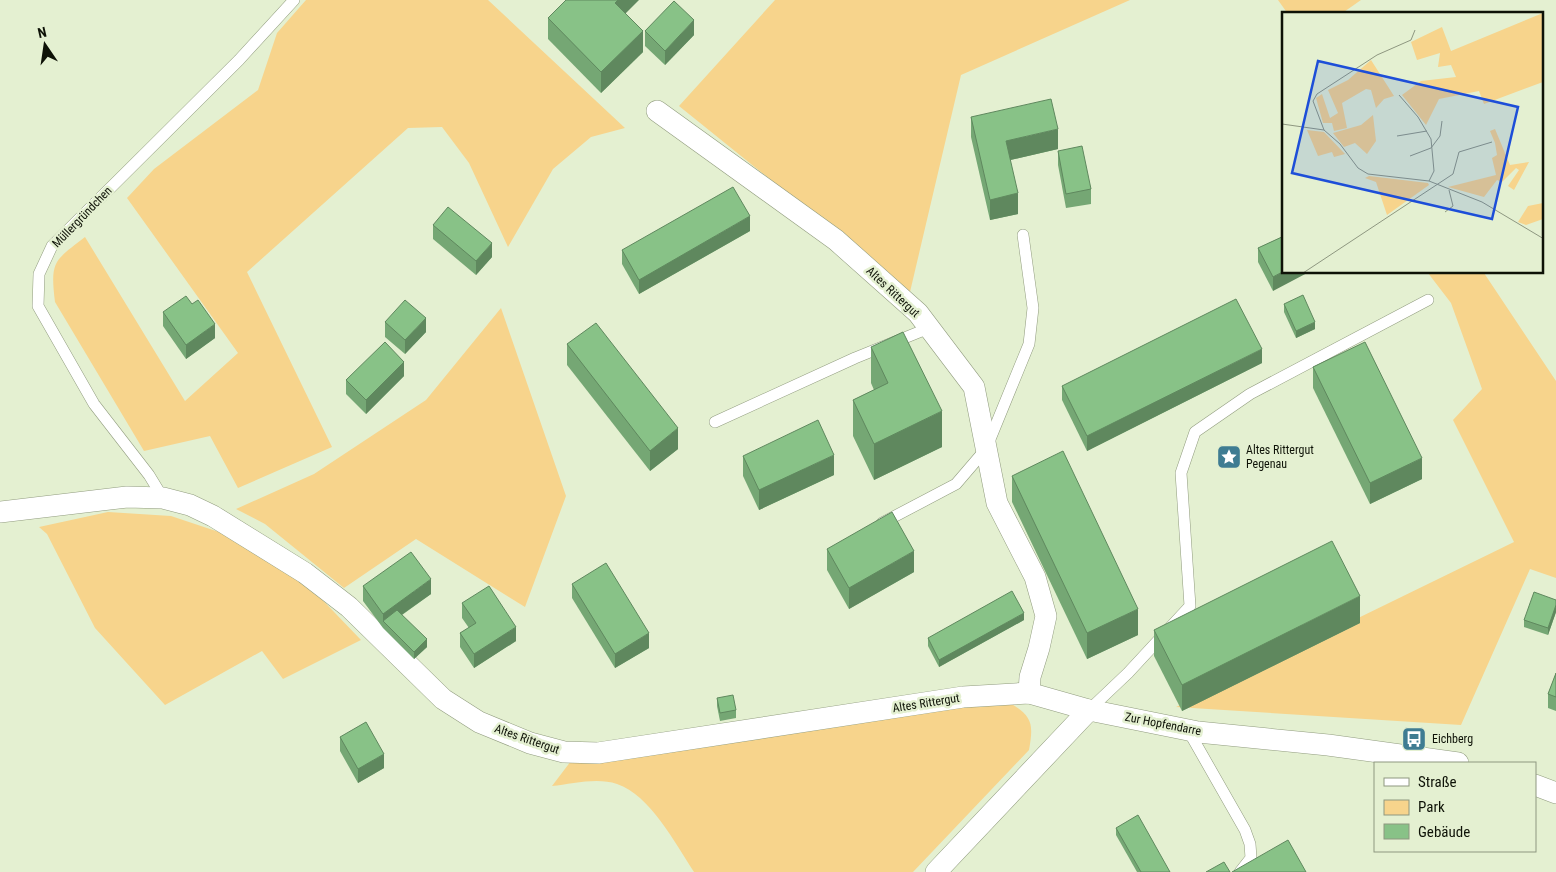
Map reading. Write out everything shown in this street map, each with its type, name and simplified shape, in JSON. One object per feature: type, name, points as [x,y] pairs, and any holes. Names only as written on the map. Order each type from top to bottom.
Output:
[{"type":"street","name":"Altes Rittergut","points":[[657,110],[836,240],[918,314],[974,387],[997,503],[1035,577],[1046,616],[1030,677],[1029,693]]},
{"type":"street","name":"Altes Rittergut","points":[[0,512],[127,497],[162,498],[190,505],[213,516],[305,573],[349,608],[443,699],[479,722],[530,743],[564,752],[598,753],[963,697],[1029,693],[1089,710]]},
{"type":"street","name":"Zur Hopfendarre","points":[[1089,710],[1188,730],[1450,762]]},
{"type":"street","points":[[936,872],[1089,710]]},
{"type":"street","points":[[1536,786],[1556,793]]},
{"type":"lane","name":"Müllergründchen","points":[[162,498],[149,475],[94,404],[38,306],[39,274],[52,246],[239,60],[294,0]]},
{"type":"lane","points":[[871,529],[956,484],[986,449],[1003,412],[1029,344],[1033,308],[1023,235]]},
{"type":"lane","points":[[1089,710],[1128,673],[1190,606],[1181,473],[1196,432],[1250,394],[1428,300]]},
{"type":"lane","points":[[715,422],[855,358],[929,328]]},
{"type":"lane","points":[[1188,730],[1245,830],[1250,844],[1251,858],[1240,872]]},
{"type":"green space","points":[[306,0],[488,0],[625,128],[591,137],[553,169],[508,247],[469,163],[442,127],[408,128],[247,272],[332,447],[238,488],[210,436],[144,451],[55,302],[54,270],[56,263],[61,257],[85,237],[185,401],[238,353],[127,198],[154,169],[258,90],[277,33]]},
{"type":"green space","points":[[775,0],[1130,0],[961,75],[910,292],[679,106]]},
{"type":"green space","points":[[1278,0],[1361,0],[1344,12],[1287,12]]},
{"type":"green space","points":[[1429,274],[1485,274],[1556,381],[1556,578],[1530,569],[1461,725],[1176,707],[1514,542],[1453,420],[1482,389],[1451,303]]},
{"type":"green space","points":[[501,308],[566,496],[525,607],[416,539],[344,588],[265,524],[236,509],[314,474],[426,400]]},
{"type":"green space","points":[[108,512],[171,516],[237,538],[310,587],[361,640],[283,679],[262,651],[165,705],[95,628],[47,534],[39,527]]},
{"type":"green space","points":[[1007,701],[1022,711],[1029,721],[1031,733],[1029,750],[913,872],[694,872],[661,821],[640,798],[629,790],[617,784],[601,781],[552,786],[571,761]]},
{"type":"building","points":[[566,0],[618,0],[615,3],[643,31],[601,72],[548,18]]},
{"type":"building","points":[[674,1],[694,20],[665,51],[645,31]]},
{"type":"building","points":[[1051,99],[1058,129],[1006,141],[1018,193],[990,200],[971,117]]},
{"type":"building","points":[[1082,146],[1091,189],[1066,194],[1058,151]]},
{"type":"building","points":[[733,187],[750,216],[639,280],[622,250]]},
{"type":"building","points":[[448,207],[492,243],[476,261],[433,225]]},
{"type":"building","points":[[1282,237],[1282,272],[1273,277],[1258,248]]},
{"type":"building","points":[[1303,295],[1315,322],[1296,331],[1284,304]]},
{"type":"building","points":[[186,296],[192,304],[198,300],[215,324],[186,345],[163,312]]},
{"type":"building","points":[[1236,299],[1262,349],[1087,436],[1062,386]]},
{"type":"building","points":[[405,300],[426,318],[405,340],[385,322]]},
{"type":"building","points":[[596,323],[678,428],[650,451],[567,344]]},
{"type":"building","points":[[903,332],[942,411],[874,444],[853,400],[888,383],[871,347]]},
{"type":"building","points":[[385,342],[404,362],[366,400],[346,380]]},
{"type":"building","points":[[1365,342],[1422,458],[1370,483],[1313,367]]},
{"type":"building","points":[[818,420],[834,455],[759,490],[743,456]]},
{"type":"building","points":[[1063,451],[1138,609],[1087,633],[1012,476]]},
{"type":"building","points":[[892,512],[914,551],[849,588],[827,549]]},
{"type":"building","points":[[1332,541],[1360,596],[1182,685],[1154,630]]},
{"type":"building","points":[[411,552],[431,579],[383,614],[363,586]]},
{"type":"building","points":[[606,563],[649,633],[615,654],[572,584]]},
{"type":"building","points":[[489,586],[516,627],[474,654],[460,633],[476,623],[462,603]]},
{"type":"building","points":[[1012,591],[1024,613],[939,660],[928,638]]},
{"type":"building","points":[[1534,592],[1556,600],[1548,628],[1524,620]]},
{"type":"building","points":[[397,610],[427,639],[414,652],[383,621]]},
{"type":"building","points":[[1556,673],[1556,697],[1548,694]]},
{"type":"building","points":[[733,695],[736,710],[720,713],[717,698]]},
{"type":"building","points":[[366,722],[384,754],[358,769],[340,737]]},
{"type":"building","points":[[1138,815],[1170,872],[1141,872],[1116,828]]},
{"type":"building","points":[[1288,840],[1306,872],[1232,872]]},
{"type":"building","points":[[1224,862],[1230,872],[1206,872]]},
{"type":"place","name":"Altes Rittergut Pegenau","points":[[1229,457]]},
{"type":"place","name":"Eichberg","points":[[1414,739]]}]
